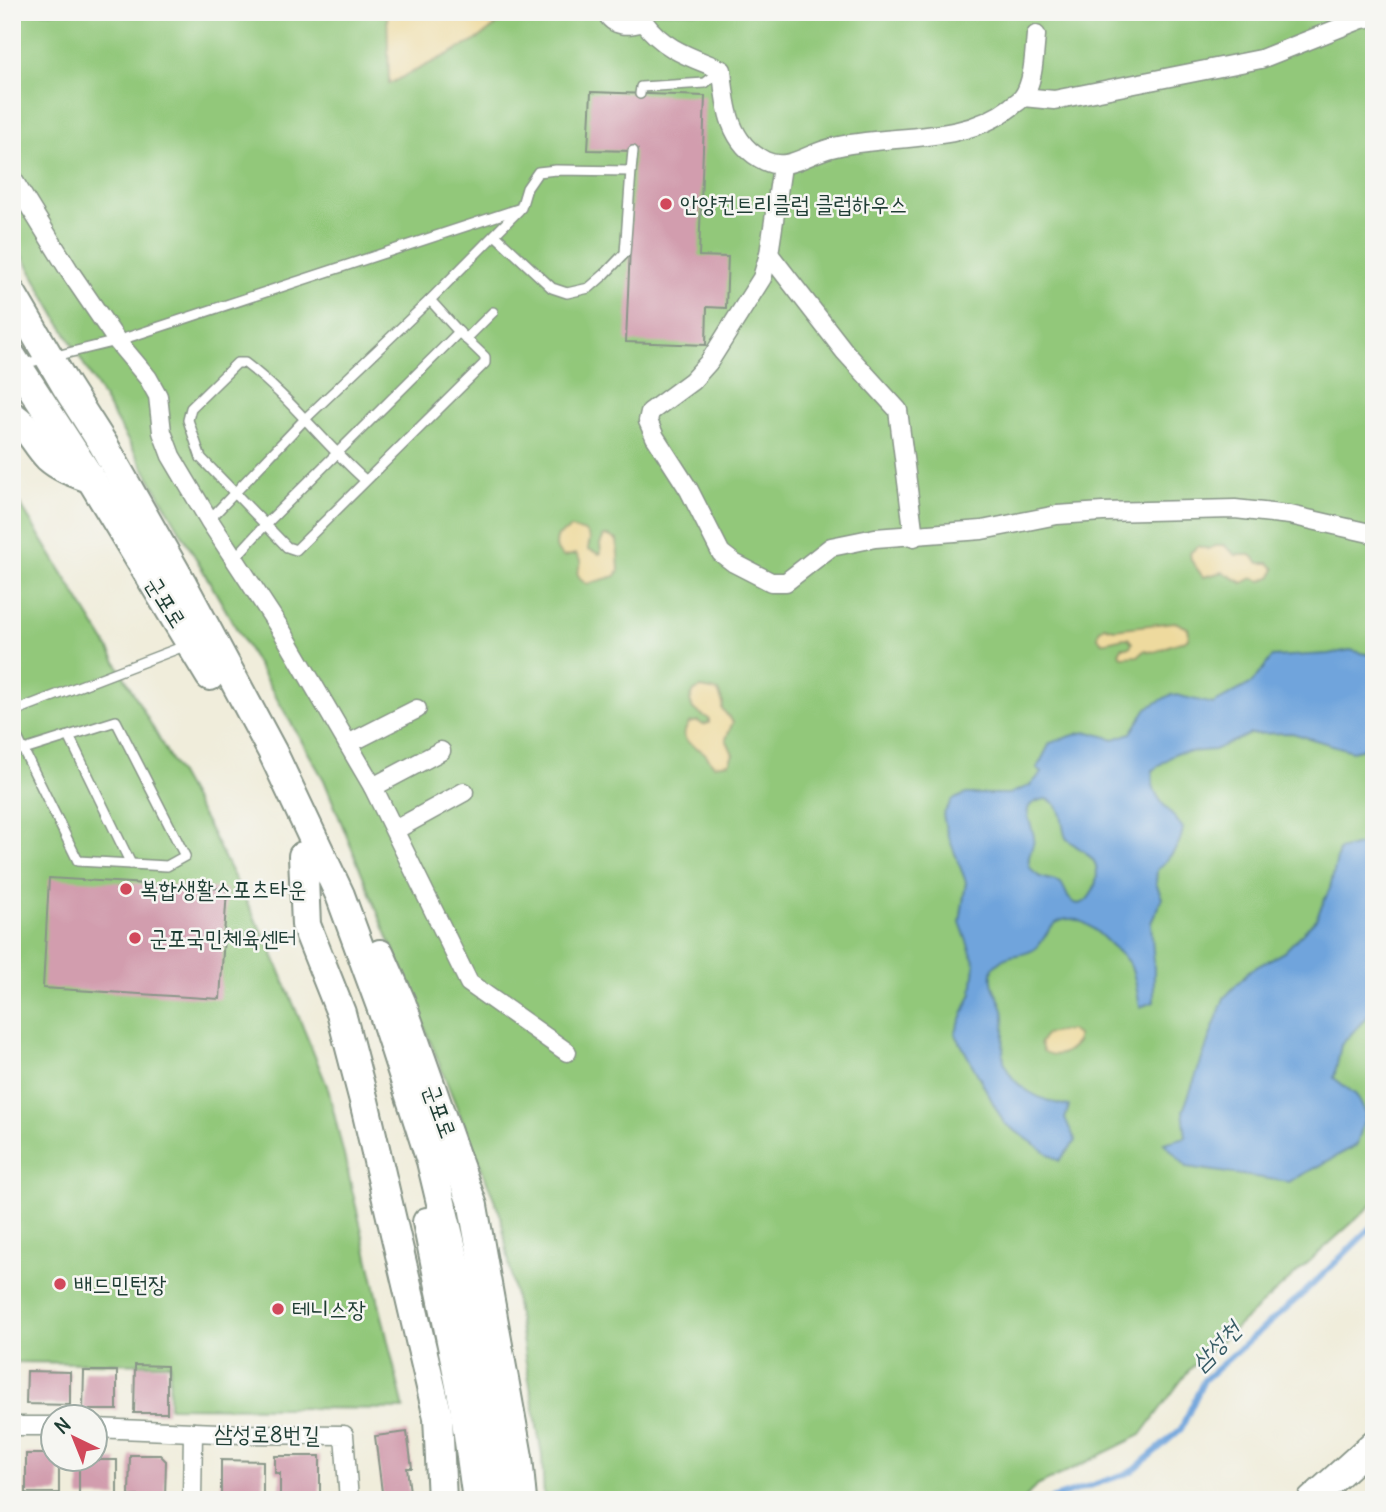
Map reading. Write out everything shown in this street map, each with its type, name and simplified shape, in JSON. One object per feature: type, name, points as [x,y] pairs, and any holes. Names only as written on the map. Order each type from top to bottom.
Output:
[{"type":"main road","name":"군포로","points":[[15,305],[50,356],[65,386],[103,444],[183,585],[272,751],[340,895],[383,1012],[431,1161],[466,1307],[499,1500]]},
{"type":"main road","name":"군포로","points":[[15,361],[192,643],[246,741],[303,856],[369,1016],[412,1151],[464,1405],[477,1500]]},
{"type":"main road","points":[[12,415],[23,423],[49,457],[91,479]]},
{"type":"main road","points":[[107,506],[113,500],[117,503],[163,575],[183,585]]},
{"type":"main road","name":"군포로","points":[[272,751],[303,786],[396,991],[473,1206],[518,1457],[522,1500]]},
{"type":"main road","name":"군포로","points":[[303,856],[306,925],[344,1025],[438,1417],[442,1500]]},
{"type":"main road","points":[[1311,1500],[1374,1443]]},
{"type":"street","points":[[606,12],[610,20],[629,26],[642,17],[654,36],[667,46],[722,71],[724,99],[732,130],[752,152],[765,161],[782,166],[831,148],[965,130],[996,119],[1023,97],[1031,75],[1036,35]]},
{"type":"street","points":[[1023,97],[1054,100],[1261,59],[1362,19],[1374,17]]},
{"type":"street","points":[[782,166],[769,254],[762,278],[709,362],[692,381],[650,412],[648,421],[655,437],[689,490],[720,554],[734,563],[771,582],[786,582],[831,547],[875,538],[982,530],[1057,515],[1173,509],[1235,509],[1290,515],[1374,534]]},
{"type":"street","points":[[12,178],[70,272],[159,396],[166,446],[209,520],[283,634],[373,787],[469,983],[567,1052]]},
{"type":"street","points":[[769,254],[845,352],[898,410],[914,537]]},
{"type":"street","points":[[348,744],[417,709]]},
{"type":"street","points":[[373,787],[441,751]]},
{"type":"street","points":[[395,830],[464,792]]},
{"type":"street","points":[[12,1426],[38,1426]]},
{"type":"street","points":[[108,1429],[193,1432]]},
{"type":"street","name":"삼성로8번길","points":[[192,1500],[193,1432],[344,1435],[349,1500]]},
{"type":"lane","points":[[640,94],[641,87],[705,83],[722,71]]},
{"type":"lane","points":[[495,234],[552,288],[567,293],[589,288],[625,253],[633,152]]},
{"type":"lane","points":[[209,520],[305,419],[430,300],[521,208],[527,188],[538,172],[631,171]]},
{"type":"lane","points":[[15,361],[117,341],[521,208]]},
{"type":"lane","points":[[365,480],[335,454],[305,419],[245,363],[237,363],[191,408],[188,421],[201,458],[287,547],[296,550],[485,363],[485,357],[430,300]]},
{"type":"lane","points":[[234,559],[335,454],[462,336],[493,312]]},
{"type":"lane","points":[[12,712],[192,643]]},
{"type":"lane","points":[[12,727],[78,860],[167,866],[185,856],[116,721],[24,750]]},
{"type":"lane","points":[[69,736],[131,864]]},
{"type":"green space","points":[[12,12],[1374,12],[1374,1203],[1189,1370],[1141,1435],[1035,1487],[1023,1500],[544,1500],[542,1456],[501,1216],[324,780],[12,236]]},
{"type":"green space","name":"복합생활스포츠타운","points":[[12,491],[106,644],[208,826],[272,952],[328,1088],[404,1409],[169,1407],[170,1364],[12,1362]]},
{"type":"sand","points":[[387,12],[514,12],[475,41],[389,84]]},
{"type":"sand","points":[[571,528],[586,532],[590,539],[588,549],[599,554],[604,536],[617,540],[619,570],[616,576],[587,584],[581,580],[577,573],[581,562],[576,554],[564,557],[556,548],[558,536]]},
{"type":"sand","points":[[1224,545],[1236,555],[1251,555],[1259,563],[1269,563],[1275,569],[1272,576],[1262,581],[1252,578],[1243,583],[1223,572],[1203,577],[1191,560],[1190,553],[1198,546],[1208,549]]},
{"type":"sand","points":[[1175,622],[1188,628],[1187,639],[1156,651],[1145,650],[1138,656],[1122,657],[1119,653],[1122,647],[1130,647],[1132,643],[1128,638],[1102,642],[1098,637],[1104,626],[1114,629]]},
{"type":"sand","points":[[701,688],[718,691],[723,703],[722,709],[733,722],[726,739],[733,754],[729,763],[714,765],[704,752],[686,741],[684,734],[689,723],[709,723],[709,719],[693,709],[690,700],[694,691]]},
{"type":"sand","points":[[1070,1030],[1077,1035],[1077,1042],[1069,1050],[1057,1055],[1043,1051],[1040,1043],[1046,1034]]},
{"type":"water","points":[[1350,650],[1374,656],[1374,746],[1352,751],[1292,733],[1250,734],[1214,750],[1176,753],[1153,770],[1152,779],[1157,794],[1183,828],[1177,846],[1157,870],[1156,883],[1162,898],[1151,923],[1154,1002],[1140,1007],[1134,975],[1127,961],[1096,931],[1073,919],[1056,923],[1036,948],[1004,959],[993,968],[993,986],[1004,1016],[1003,1054],[1007,1070],[1029,1092],[1069,1106],[1065,1119],[1076,1141],[1059,1161],[1004,1123],[955,1033],[972,993],[975,964],[960,922],[966,882],[943,815],[952,800],[966,794],[1009,794],[1029,786],[1042,773],[1037,768],[1050,743],[1089,732],[1114,739],[1131,733],[1147,708],[1172,694],[1213,704],[1252,683],[1272,657],[1329,654]],"holes":[[[1047,799],[1059,810],[1066,838],[1095,863],[1097,871],[1094,887],[1086,901],[1080,903],[1074,903],[1068,897],[1061,883],[1037,875],[1029,865],[1034,837],[1028,809],[1037,801]]]},
{"type":"water","points":[[1374,841],[1374,1009],[1341,1045],[1334,1078],[1356,1095],[1366,1113],[1357,1145],[1289,1182],[1187,1167],[1164,1143],[1186,1137],[1183,1111],[1224,998],[1249,971],[1284,952],[1316,919],[1330,888],[1339,850]]},
{"type":"building","name":"안양컨트리클럽 클럽하우스","points":[[591,92],[705,96],[699,256],[728,257],[726,308],[707,307],[706,345],[626,342],[634,151],[588,150]]},
{"type":"building","name":"군포국민체육센터","points":[[49,878],[227,889],[220,999],[43,988]]},
{"type":"building","points":[[135,1365],[167,1366],[167,1413],[134,1413]]},
{"type":"building","points":[[27,1371],[70,1372],[70,1404],[26,1404]]},
{"type":"building","points":[[84,1371],[117,1371],[117,1410],[108,1410],[108,1404],[83,1404]]},
{"type":"building","points":[[407,1432],[412,1468],[407,1468],[411,1500],[383,1500],[375,1436]]},
{"type":"building","points":[[26,1454],[38,1454],[38,1474],[59,1474],[59,1493],[26,1493]]},
{"type":"building","points":[[130,1455],[160,1455],[166,1461],[165,1497],[129,1496]]},
{"type":"building","points":[[275,1456],[320,1456],[320,1500],[280,1500],[280,1473],[275,1473]]},
{"type":"building","points":[[108,1460],[117,1460],[117,1497],[79,1497],[79,1474],[108,1474]]},
{"type":"building","points":[[221,1460],[263,1461],[263,1500],[221,1500]]},
{"type":"waterway","name":"삼성천","points":[[1048,1500],[1131,1472],[1181,1429],[1204,1380],[1307,1290],[1374,1225]]},
{"type":"place","name":"안양컨트리클럽 클럽하우스","points":[[666,204]]},
{"type":"place","name":"복합생활스포츠타운","points":[[126,889]]},
{"type":"place","name":"군포국민체육센터","points":[[135,938]]},
{"type":"place","name":"배드민턴장","points":[[60,1284]]},
{"type":"place","name":"테니스장","points":[[278,1309]]}]
